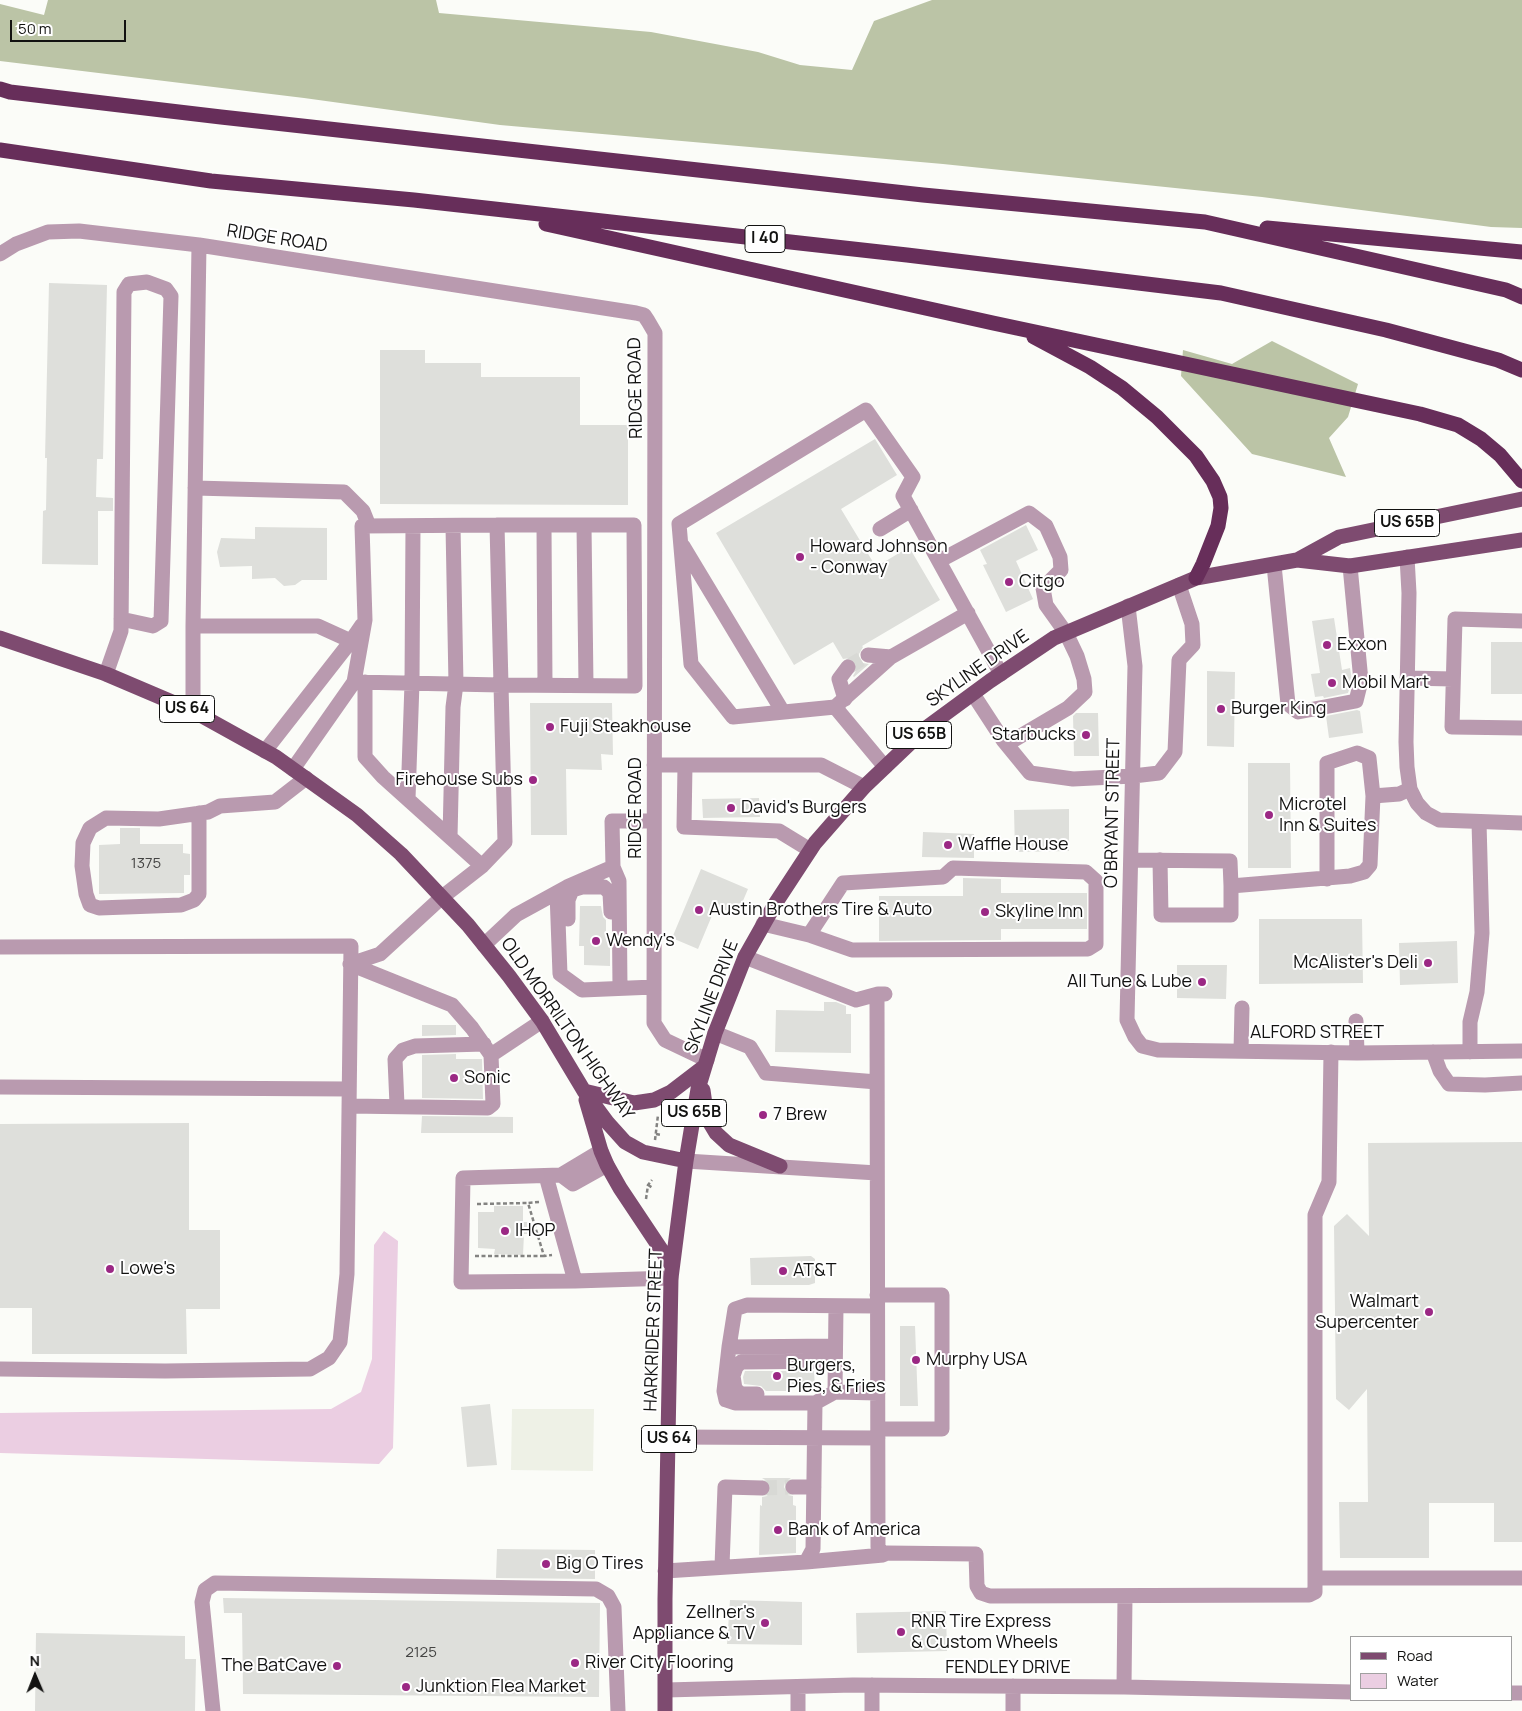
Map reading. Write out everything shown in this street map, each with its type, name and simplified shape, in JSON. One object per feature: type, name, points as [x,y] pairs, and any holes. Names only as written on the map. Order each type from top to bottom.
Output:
[{"type":"highway","points":[[0,89],[10,92],[300,126],[923,195],[1522,252]]},
{"type":"highway","name":"I 40","points":[[0,150],[211,182],[414,200],[917,256],[1221,293],[1386,330],[1498,360],[1522,370]]},
{"type":"highway","points":[[414,200],[568,228],[1017,328],[1420,414],[1458,425],[1481,439],[1500,455],[1522,481]]},
{"type":"highway","points":[[1205,222],[1506,290],[1522,297]]},
{"type":"highway","points":[[1017,328],[1090,367],[1122,388],[1157,418],[1196,456],[1213,481],[1220,497],[1221,508],[1218,526],[1196,578]]},
{"type":"main road","name":"US 65B","points":[[1297,560],[1339,537],[1522,499]]},
{"type":"main road","name":"US 65B","points":[[1274,564],[1297,560],[1350,566],[1522,540]]},
{"type":"main road","name":"SKYLINE DRIVE","points":[[686,1161],[698,1089],[715,1033],[744,957],[810,850],[864,787],[926,728],[1054,638],[1196,578],[1274,564]]},
{"type":"main road","name":"OLD MORRILTON HIGHWAY","points":[[0,638],[106,674],[193,711],[265,751],[357,815],[401,854],[468,925],[542,1021],[584,1091],[607,1122],[626,1142],[643,1152],[686,1161]]},
{"type":"main road","points":[[584,1091],[634,1103],[654,1100],[671,1092],[706,1063]]},
{"type":"main road","points":[[706,1063],[703,1083],[704,1103],[707,1118],[713,1129],[729,1145],[780,1166]]},
{"type":"main road","name":"US 64","points":[[584,1091],[604,1158],[620,1188],[672,1272]]},
{"type":"main road","name":"HARKRIDER STREET","points":[[665,1711],[665,1570],[672,1272],[686,1161]]},
{"type":"street","name":"RIDGE ROAD","points":[[0,254],[16,244],[48,232],[80,231],[199,246],[636,313],[644,316],[656,333],[654,1023],[665,1040],[706,1063]]},
{"type":"street","points":[[193,711],[199,246]]},
{"type":"street","points":[[106,674],[121,631],[121,619],[124,292],[129,284],[148,282],[166,289],[171,296],[161,620],[154,626],[121,619]]},
{"type":"street","points":[[968,613],[891,657],[840,703],[783,712],[733,717],[691,664],[679,524],[866,410],[913,477],[903,496],[939,560],[968,613],[1001,674]]},
{"type":"street","points":[[195,488],[344,492],[364,511],[369,526]]},
{"type":"street","points":[[880,529],[911,510]]},
{"type":"street","points":[[939,560],[1029,513],[1046,526],[1060,557],[1061,570],[1043,588],[1046,605],[1066,634],[1077,656],[1084,679],[1085,692],[1068,708],[1007,744]]},
{"type":"street","points":[[544,525],[545,685]]},
{"type":"street","points":[[584,525],[586,685]]},
{"type":"street","points":[[360,682],[634,686],[634,525],[362,526],[365,620],[360,682],[365,757],[383,777],[482,866]]},
{"type":"street","points":[[408,799],[412,683],[413,526]]},
{"type":"street","points":[[450,837],[453,707],[456,684],[453,526]]},
{"type":"street","points":[[350,964],[380,954],[441,898],[482,866],[505,842],[497,526]]},
{"type":"street","points":[[680,542],[783,712]]},
{"type":"street","points":[[1407,557],[1409,593],[1407,758],[1410,789],[1417,803],[1426,813],[1439,820],[1522,822]]},
{"type":"street","points":[[1274,564],[1288,704],[1298,712],[1356,701],[1361,682],[1350,566]]},
{"type":"street","points":[[973,694],[1007,744],[1030,773],[1073,779],[1159,773],[1175,752],[1179,660],[1193,645],[1192,624],[1179,585]]},
{"type":"street","name":"O'BRYANT STREET","points":[[1128,606],[1135,666],[1128,1020]]},
{"type":"street","points":[[1522,620],[1454,619],[1452,727],[1522,728]]},
{"type":"street","points":[[265,751],[351,641],[365,620]]},
{"type":"street","points":[[193,626],[318,626],[351,641]]},
{"type":"street","points":[[868,655],[891,657]]},
{"type":"street","points":[[848,667],[838,679],[840,703],[885,767]]},
{"type":"street","points":[[1407,678],[1453,679]]},
{"type":"street","points":[[292,769],[360,682]]},
{"type":"street","points":[[1231,886],[1327,879],[1364,872],[1370,865],[1373,796],[1369,758],[1357,753],[1327,763],[1327,879]]},
{"type":"street","points":[[654,765],[821,765],[864,787]]},
{"type":"street","points":[[685,765],[684,827],[779,831],[810,850]]},
{"type":"street","points":[[199,813],[200,894],[194,900],[181,905],[99,908],[90,905],[86,894],[82,866],[83,842],[90,828],[106,818],[159,819],[199,813],[208,812],[220,806],[275,802],[306,778]]},
{"type":"street","points":[[1373,796],[1398,794],[1410,789]]},
{"type":"street","points":[[620,988],[619,881],[613,867],[612,821],[654,821]]},
{"type":"street","points":[[1470,1052],[1470,1022],[1477,992],[1482,934],[1479,822]]},
{"type":"street","points":[[1131,860],[1160,860],[1230,861],[1231,915],[1161,915],[1160,860]]},
{"type":"street","points":[[484,945],[516,915],[557,893],[613,867]]},
{"type":"street","points":[[763,924],[809,935],[852,950],[1088,949],[1096,944],[1096,881],[1086,872],[953,868],[943,877],[843,883],[809,935]]},
{"type":"street","points":[[560,969],[569,963],[568,900],[572,890],[582,887],[604,887],[610,893],[611,926],[620,935]]},
{"type":"street","points":[[557,893],[560,974],[582,990],[654,986]]},
{"type":"street","points":[[0,947],[351,946],[347,1274],[340,1342],[330,1358],[310,1369],[0,1369]]},
{"type":"street","points":[[744,957],[856,1000],[882,994],[877,996],[877,1301],[878,1544],[883,1555]]},
{"type":"street","points":[[349,1106],[397,1105],[488,1108],[493,1104],[488,1050],[452,1005],[350,964]]},
{"type":"street","points":[[1241,1051],[1242,1008]]},
{"type":"street","name":"ALFORD STREET","points":[[1128,1020],[1134,1037],[1142,1046],[1158,1050],[1358,1053],[1522,1051]]},
{"type":"street","points":[[397,1105],[395,1059],[403,1050],[415,1046],[488,1050],[542,1021]]},
{"type":"street","points":[[1356,1021],[1358,1053]]},
{"type":"street","points":[[715,1033],[750,1047],[766,1073],[877,1082]]},
{"type":"street","points":[[665,1570],[806,1562],[886,1554],[976,1554],[977,1586],[982,1593],[990,1596],[1309,1595],[1315,1592],[1315,1215],[1329,1182],[1332,1052]]},
{"type":"street","points":[[1433,1052],[1440,1071],[1449,1084],[1522,1083]]},
{"type":"street","points":[[0,1088],[349,1089]]},
{"type":"street","points":[[604,1158],[554,1176],[463,1178],[461,1282],[575,1282],[672,1272]]},
{"type":"street","points":[[686,1161],[877,1173]]},
{"type":"street","points":[[554,1176],[575,1282]]},
{"type":"street","points":[[669,1437],[815,1438],[942,1429],[942,1295],[836,1306],[747,1305],[735,1309],[728,1348],[724,1391],[726,1400],[736,1403],[815,1403],[835,1392],[878,1393]]},
{"type":"street","points":[[835,1392],[836,1306]]},
{"type":"street","points":[[728,1348],[835,1353]]},
{"type":"street","points":[[798,1403],[784,1395],[741,1394],[735,1389],[733,1376],[736,1367],[741,1362],[835,1353]]},
{"type":"street","points":[[806,1562],[813,1549],[815,1403]]},
{"type":"street","points":[[722,1566],[725,1487],[762,1488]]},
{"type":"street","points":[[793,1487],[814,1487]]},
{"type":"street","points":[[1316,1578],[1522,1578]]},
{"type":"street","points":[[213,1711],[202,1602],[205,1590],[215,1583],[596,1589],[608,1596],[614,1608],[618,1711]]},
{"type":"street","points":[[1124,1687],[1125,1596]]},
{"type":"street","points":[[872,1685],[872,1711]]},
{"type":"street","name":"FENDLEY DRIVE","points":[[666,1690],[872,1685],[1124,1687],[1350,1692]]},
{"type":"street","points":[[1013,1686],[1013,1711]]},
{"type":"street","points":[[798,1687],[798,1711]]},
{"type":"path","points":[[655,1140],[658,1115]]},
{"type":"path","points":[[656,1134],[661,1135]]},
{"type":"path","points":[[652,1180],[648,1185],[653,1188]]},
{"type":"path","points":[[462,1204],[540,1202]]},
{"type":"path","points":[[528,1203],[544,1256]]},
{"type":"path","points":[[462,1256],[552,1255]]},
{"type":"shaded area","points":[[512,1409],[594,1409],[593,1471],[511,1470]]},
{"type":"green space","points":[[48,0],[436,0],[439,13],[651,32],[758,52],[800,65],[852,70],[874,21],[932,0],[1522,0],[1522,228],[1491,227],[1262,197],[943,164],[500,125],[304,98],[0,61],[0,4],[44,15]]},
{"type":"green space","points":[[1272,341],[1358,384],[1348,417],[1329,438],[1346,477],[1252,454],[1181,376],[1183,350],[1232,364]]},
{"type":"water","points":[[384,1231],[398,1241],[393,1448],[379,1464],[0,1453],[0,1413],[331,1409],[361,1392],[372,1359],[374,1245]]},
{"type":"building","points":[[49,283],[107,285],[103,459],[97,459],[96,497],[113,498],[113,511],[98,511],[98,565],[42,564],[43,511],[46,510],[47,458],[45,458]]},
{"type":"building","points":[[380,350],[425,350],[425,363],[481,363],[481,377],[580,377],[580,425],[628,425],[628,505],[380,504]]},
{"type":"building","name":"Howard Johnson - Conway","points":[[875,439],[897,475],[841,509],[876,567],[909,547],[940,600],[862,646],[859,658],[863,663],[869,664],[854,677],[857,669],[856,663],[850,658],[843,659],[833,642],[794,665],[716,533]]},
{"type":"building","points":[[1026,525],[1038,550],[1016,561],[1033,599],[1006,612],[983,565],[987,564],[980,550]]},
{"type":"building","points":[[255,527],[327,528],[327,580],[302,580],[295,585],[284,586],[275,578],[252,579],[252,566],[220,567],[217,552],[221,538],[255,539]]},
{"type":"building","points":[[1334,618],[1342,670],[1350,668],[1352,680],[1348,693],[1324,698],[1323,696],[1315,697],[1311,674],[1320,673],[1312,621]]},
{"type":"building","points":[[1491,642],[1522,642],[1522,694],[1491,694]]},
{"type":"building","name":"Burger King","points":[[1207,671],[1235,672],[1234,747],[1207,746]]},
{"type":"building","points":[[530,703],[612,703],[613,755],[601,754],[602,770],[566,769],[567,835],[531,835]]},
{"type":"building","points":[[1360,711],[1363,733],[1329,738],[1326,716]]},
{"type":"building","name":"Starbucks","points":[[1076,713],[1098,713],[1099,756],[1074,756],[1073,716]]},
{"type":"building","name":"Microtel Inn & Suites","points":[[1248,763],[1290,763],[1291,868],[1248,868]]},
{"type":"building","name":"David's Burgers","points":[[759,798],[760,817],[703,818],[702,799]]},
{"type":"building","points":[[1069,809],[1069,851],[1015,852],[1014,810]]},
{"type":"building","points":[[120,828],[140,828],[140,844],[183,844],[183,853],[190,854],[190,875],[184,875],[184,893],[99,894],[99,845],[120,844]]},
{"type":"building","name":"Waffle House","points":[[923,832],[974,834],[974,858],[922,857]]},
{"type":"building","name":"Austin Brothers Tire & Auto","points":[[701,869],[748,889],[737,915],[716,906],[698,949],[672,938]]},
{"type":"building","name":"Skyline Inn","points":[[963,878],[1001,879],[1001,893],[1087,893],[1087,929],[1001,929],[1001,940],[879,941],[879,896],[963,896]]},
{"type":"building","name":"Wendy's","points":[[580,906],[601,906],[603,917],[606,920],[606,936],[610,936],[610,966],[584,965],[584,946],[579,946]]},
{"type":"building","points":[[1259,919],[1362,919],[1363,983],[1259,984]]},
{"type":"building","name":"McAlister's Deli","points":[[1457,941],[1458,983],[1400,985],[1399,943]]},
{"type":"building","name":"All Tune & Lube","points":[[1177,965],[1227,965],[1226,999],[1177,998]]},
{"type":"building","points":[[824,1002],[836,1002],[846,1006],[846,1014],[851,1014],[851,1053],[775,1052],[776,1010],[824,1011]]},
{"type":"building","points":[[422,1025],[456,1025],[456,1035],[422,1036]]},
{"type":"building","name":"Sonic","points":[[456,1054],[456,1059],[482,1059],[483,1099],[422,1098],[422,1055]]},
{"type":"building","name":"Sonic","points":[[422,1116],[513,1117],[513,1133],[421,1133]]},
{"type":"building","name":"Lowe's","points":[[189,1123],[189,1230],[220,1230],[220,1309],[186,1309],[187,1354],[32,1354],[32,1308],[0,1308],[0,1124]]},
{"type":"building","name":"Walmart Supercenter","points":[[1522,1142],[1522,1542],[1494,1542],[1494,1503],[1429,1503],[1429,1558],[1340,1558],[1339,1502],[1368,1502],[1367,1389],[1349,1410],[1336,1399],[1334,1226],[1347,1214],[1369,1236],[1368,1143]]},
{"type":"building","name":"IHOP","points":[[494,1206],[523,1206],[523,1222],[532,1222],[533,1234],[524,1234],[523,1255],[494,1254],[495,1249],[478,1248],[478,1212],[494,1212]]},
{"type":"building","name":"AT&T","points":[[811,1256],[815,1259],[815,1283],[809,1285],[751,1285],[750,1258]]},
{"type":"building","points":[[900,1326],[915,1326],[918,1406],[900,1406]]},
{"type":"building","name":"Burgers, Pies, & Fries","points":[[745,1371],[814,1371],[815,1388],[787,1387],[786,1391],[766,1391],[761,1386],[744,1384],[743,1377]]},
{"type":"building","points":[[490,1404],[497,1465],[467,1467],[461,1407]]},
{"type":"building","name":"Bank of America","points":[[762,1478],[791,1478],[785,1482],[784,1487],[788,1495],[793,1496],[793,1505],[796,1506],[796,1553],[759,1555],[760,1505],[762,1506],[762,1497],[767,1496],[771,1489],[770,1483]]},
{"type":"building","name":"Big O Tires","points":[[497,1549],[595,1550],[595,1579],[496,1578]]},
{"type":"building","points":[[223,1598],[600,1603],[599,1697],[243,1694],[242,1613],[224,1613]]},
{"type":"building","name":"Zellner's Appliance & TV","points":[[730,1600],[802,1602],[802,1645],[727,1644]]},
{"type":"building","name":"RNR Tire Express & Custom Wheels","points":[[946,1611],[947,1651],[857,1653],[856,1613]]},
{"type":"building","points":[[36,1633],[185,1636],[185,1659],[196,1659],[195,1711],[35,1711]]},
{"type":"tunnel","points":[[848,667],[868,655]]},
{"type":"tunnel","points":[[762,1488],[793,1487]]},
{"type":"place","name":"Howard Johnson - Conway","points":[[800,557]]},
{"type":"place","name":"Citgo","points":[[1009,582]]},
{"type":"place","name":"Exxon","points":[[1327,645]]},
{"type":"place","name":"Mobil Mart","points":[[1332,683]]},
{"type":"place","name":"Burger King","points":[[1221,709]]},
{"type":"place","name":"Fuji Steakhouse","points":[[550,727]]},
{"type":"place","name":"Starbucks","points":[[1086,735]]},
{"type":"place","name":"Firehouse Subs","points":[[533,780]]},
{"type":"place","name":"David's Burgers","points":[[731,808]]},
{"type":"place","name":"Microtel Inn & Suites","points":[[1269,815]]},
{"type":"place","name":"Waffle House","points":[[948,845]]},
{"type":"place","name":"Austin Brothers Tire & Auto","points":[[699,910]]},
{"type":"place","name":"Skyline Inn","points":[[985,912]]},
{"type":"place","name":"Wendy's","points":[[596,941]]},
{"type":"place","name":"McAlister's Deli","points":[[1428,963]]},
{"type":"place","name":"All Tune & Lube","points":[[1202,982]]},
{"type":"place","name":"Sonic","points":[[454,1078]]},
{"type":"place","name":"7 Brew","points":[[763,1115]]},
{"type":"place","name":"IHOP","points":[[505,1231]]},
{"type":"place","name":"Lowe's","points":[[110,1269]]},
{"type":"place","name":"AT&T","points":[[783,1271]]},
{"type":"place","name":"Walmart Supercenter","points":[[1429,1312]]},
{"type":"place","name":"Murphy USA","points":[[916,1360]]},
{"type":"place","name":"Burgers, Pies, & Fries","points":[[777,1376]]},
{"type":"place","name":"Bank of America","points":[[778,1530]]},
{"type":"place","name":"Big O Tires","points":[[546,1564]]},
{"type":"place","name":"Zellner's Appliance & TV","points":[[765,1623]]},
{"type":"place","name":"RNR Tire Express & Custom Wheels","points":[[901,1632]]},
{"type":"place","name":"River City Flooring","points":[[575,1663]]},
{"type":"place","name":"The BatCave","points":[[337,1666]]},
{"type":"place","name":"Junktion Flea Market","points":[[406,1687]]}]
